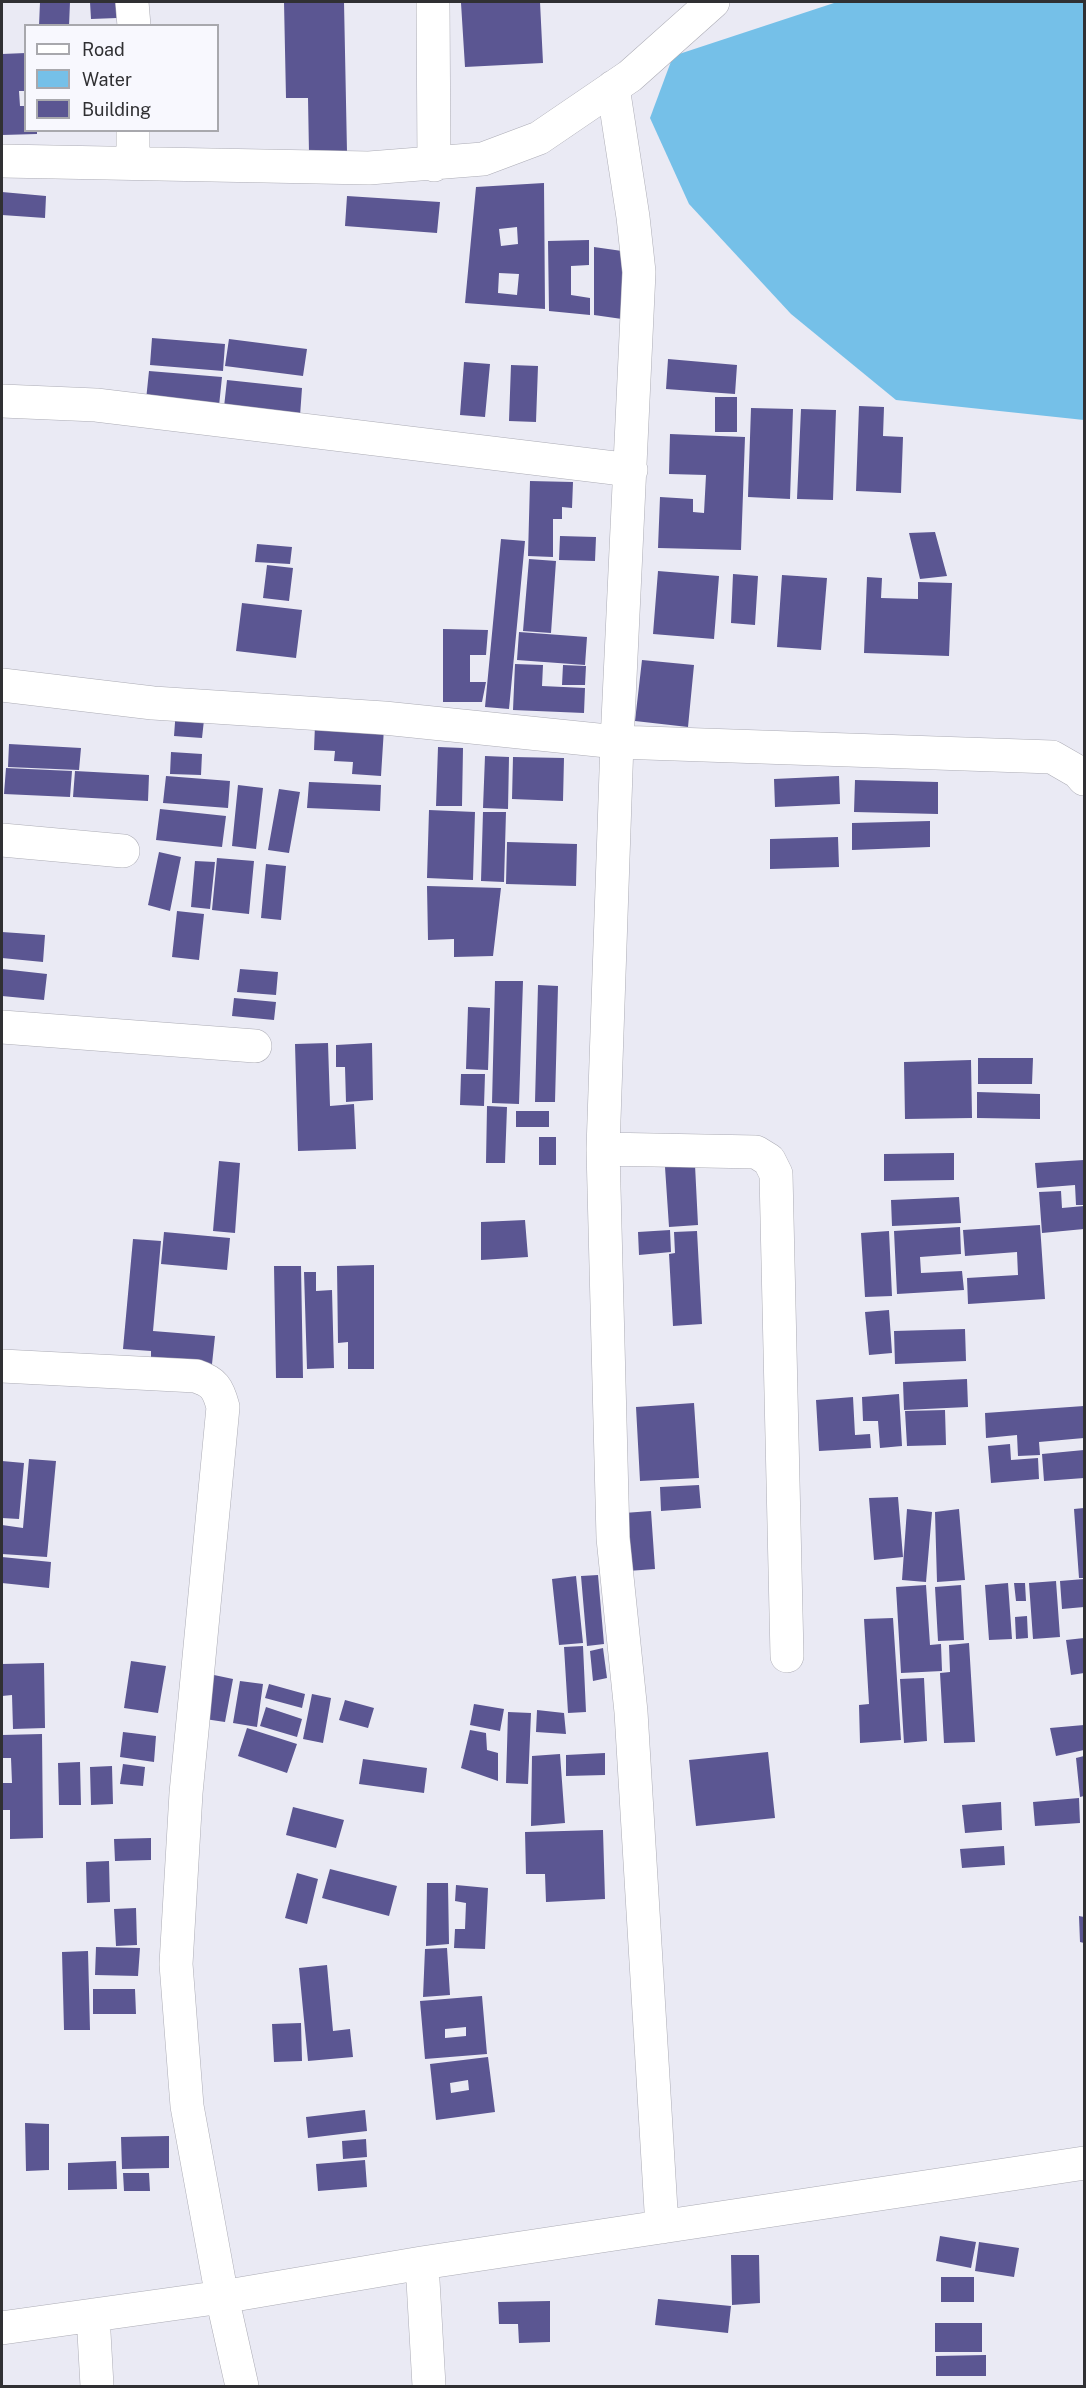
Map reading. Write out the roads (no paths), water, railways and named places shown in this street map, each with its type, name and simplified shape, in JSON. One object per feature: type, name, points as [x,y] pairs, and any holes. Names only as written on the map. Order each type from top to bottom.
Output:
[{"type":"street","points":[[132,2],[134,24]]},
{"type":"street","points":[[433,2],[435,165]]},
{"type":"street","points":[[2,161],[369,168],[435,165],[483,159],[539,138],[630,76],[713,2]]},
{"type":"street","points":[[613,87],[639,272],[617,742],[603,1149],[613,1538],[631,1712],[662,2227]]},
{"type":"street","points":[[133,163],[134,132]]},
{"type":"street","points":[[2,401],[96,405],[631,470]]},
{"type":"street","points":[[2,685],[153,703],[384,718],[617,742],[1052,757],[1084,778]]},
{"type":"street","points":[[2,840],[123,851]]},
{"type":"street","points":[[2,1027],[255,1046]]},
{"type":"street","points":[[603,1149],[756,1152],[769,1160],[776,1174],[787,1656]]},
{"type":"street","points":[[2,1366],[196,1376],[211,1381],[219,1389],[223,1407],[186,1793],[176,1964],[187,2106],[222,2297],[242,2386]]},
{"type":"street","points":[[2,2328],[222,2297],[422,2263],[1084,2163]]},
{"type":"street","points":[[422,2263],[429,2386]]},
{"type":"street","points":[[93,2315],[97,2386]]},
{"type":"water","points":[[837,2],[1084,2],[1084,420],[896,400],[791,314],[689,204],[650,118],[673,56]]}]
